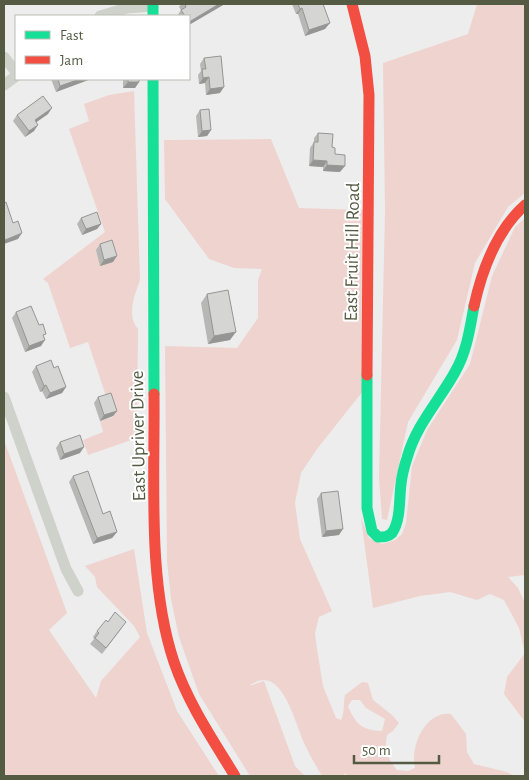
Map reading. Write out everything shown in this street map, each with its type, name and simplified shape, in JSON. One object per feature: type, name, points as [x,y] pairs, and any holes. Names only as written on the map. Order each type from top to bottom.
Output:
[{"type":"street","name":"East Fruit Hill Road","points":[[352,4],[366,51],[369,72],[366,452],[367,503],[371,530],[376,536],[381,538],[393,533],[396,524],[400,487],[409,449],[416,432],[461,360],[468,343],[477,294],[496,245],[508,222],[525,205]]},
{"type":"street","points":[[103,15],[126,8],[153,9]]},
{"type":"street","points":[[4,56],[15,71]]},
{"type":"street","points":[[4,85],[15,77]]},
{"type":"street","name":"East Upriver Drive","points":[[153,80],[155,559],[167,640],[178,674],[195,712],[235,776]]},
{"type":"street","points":[[4,397],[66,569],[78,591]]},
{"type":"shaded area","points":[[477,4],[525,4],[525,193],[508,207],[475,263],[457,340],[408,422],[387,520],[382,519],[379,478],[385,211],[383,63],[468,34]]},
{"type":"shaded area","points":[[134,91],[140,280],[132,311],[134,323],[138,329],[137,438],[88,455],[83,440],[103,432],[100,421],[113,417],[88,342],[70,348],[48,283],[43,279],[105,232],[69,129],[89,121],[84,104],[109,95]]},
{"type":"shaded area","points":[[271,139],[299,208],[364,210],[363,391],[317,449],[301,473],[295,503],[300,539],[332,611],[319,617],[315,633],[323,686],[336,718],[341,720],[345,695],[362,682],[368,683],[373,700],[399,723],[387,735],[386,740],[387,754],[397,770],[408,771],[415,768],[415,750],[421,732],[434,718],[451,714],[466,734],[467,752],[474,764],[507,772],[514,776],[348,776],[345,773],[343,776],[322,776],[305,745],[286,698],[279,688],[270,681],[260,680],[249,686],[264,681],[295,766],[305,776],[250,776],[199,694],[179,637],[171,599],[167,561],[165,346],[237,348],[258,318],[258,280],[262,269],[234,268],[209,259],[165,199],[164,140]],"holes":[[[352,700],[360,700],[366,708],[385,719],[382,731],[365,728],[354,718],[348,706]]]},
{"type":"shaded area","points":[[525,218],[525,575],[508,577],[518,588],[525,603],[525,653],[519,628],[504,600],[490,594],[477,600],[450,592],[420,596],[373,608],[361,518],[369,538],[382,544],[395,540],[402,534],[406,523],[412,466],[427,430],[470,364],[492,276],[515,227]]},
{"type":"shaded area","points":[[4,440],[67,613],[49,630],[96,698],[101,681],[140,637],[134,626],[97,587],[95,577],[85,566],[134,549],[147,633],[177,711],[219,776],[4,776]]},
{"type":"shaded area","points":[[525,653],[525,722],[504,694],[507,677]]},
{"type":"building","points":[[185,4],[219,4],[190,21],[190,15],[184,15],[181,10],[186,7]]},
{"type":"building","points":[[298,4],[323,4],[330,23],[309,30],[302,8],[300,9]]},
{"type":"building","points":[[221,56],[224,87],[210,89],[209,77],[203,78],[202,69],[206,69],[204,58]]},
{"type":"building","points":[[58,80],[77,80],[60,86]]},
{"type":"building","points":[[128,80],[139,80],[139,82],[128,82]]},
{"type":"building","points":[[43,96],[52,108],[35,120],[38,125],[29,131],[17,115]]},
{"type":"building","points":[[209,109],[211,130],[202,131],[200,110]]},
{"type":"building","points":[[318,133],[333,134],[332,147],[335,148],[335,154],[345,155],[345,166],[327,165],[327,161],[313,160],[314,142],[318,142]]},
{"type":"building","points":[[6,202],[13,223],[18,221],[22,233],[5,240],[4,203]]},
{"type":"building","points":[[97,212],[101,224],[86,229],[81,218]]},
{"type":"building","points":[[112,240],[117,256],[104,260],[100,244]]},
{"type":"building","points":[[228,290],[236,332],[214,336],[207,294]]},
{"type":"building","points":[[31,306],[39,325],[43,324],[46,334],[43,335],[45,340],[29,346],[16,312]]},
{"type":"building","points":[[51,360],[54,368],[58,366],[66,387],[50,393],[46,385],[44,386],[36,366]]},
{"type":"building","points":[[111,393],[117,411],[104,415],[98,397]]},
{"type":"building","points":[[80,435],[84,447],[64,454],[60,442]]},
{"type":"building","points":[[88,471],[103,514],[110,511],[117,532],[97,538],[73,476]]},
{"type":"building","points":[[338,491],[343,529],[326,531],[321,493]]},
{"type":"building","points":[[115,612],[126,622],[106,648],[95,638],[99,633],[97,631],[106,620],[108,622]]},
{"type":"traffic: fast","points":[[153,4],[153,15]]},
{"type":"traffic: fast","points":[[153,80],[154,394]]},
{"type":"traffic: fast","points":[[367,375],[367,508],[372,531],[378,537],[384,537],[392,533],[397,522],[402,477],[411,446],[422,424],[459,364],[468,339],[474,306]]},
{"type":"traffic: jam","points":[[352,4],[365,56],[369,95],[367,375]]},
{"type":"traffic: jam","points":[[474,306],[481,279],[492,251],[506,226],[525,205]]},
{"type":"traffic: jam","points":[[154,394],[154,530],[156,564],[165,631],[174,662],[186,692],[235,776]]}]
